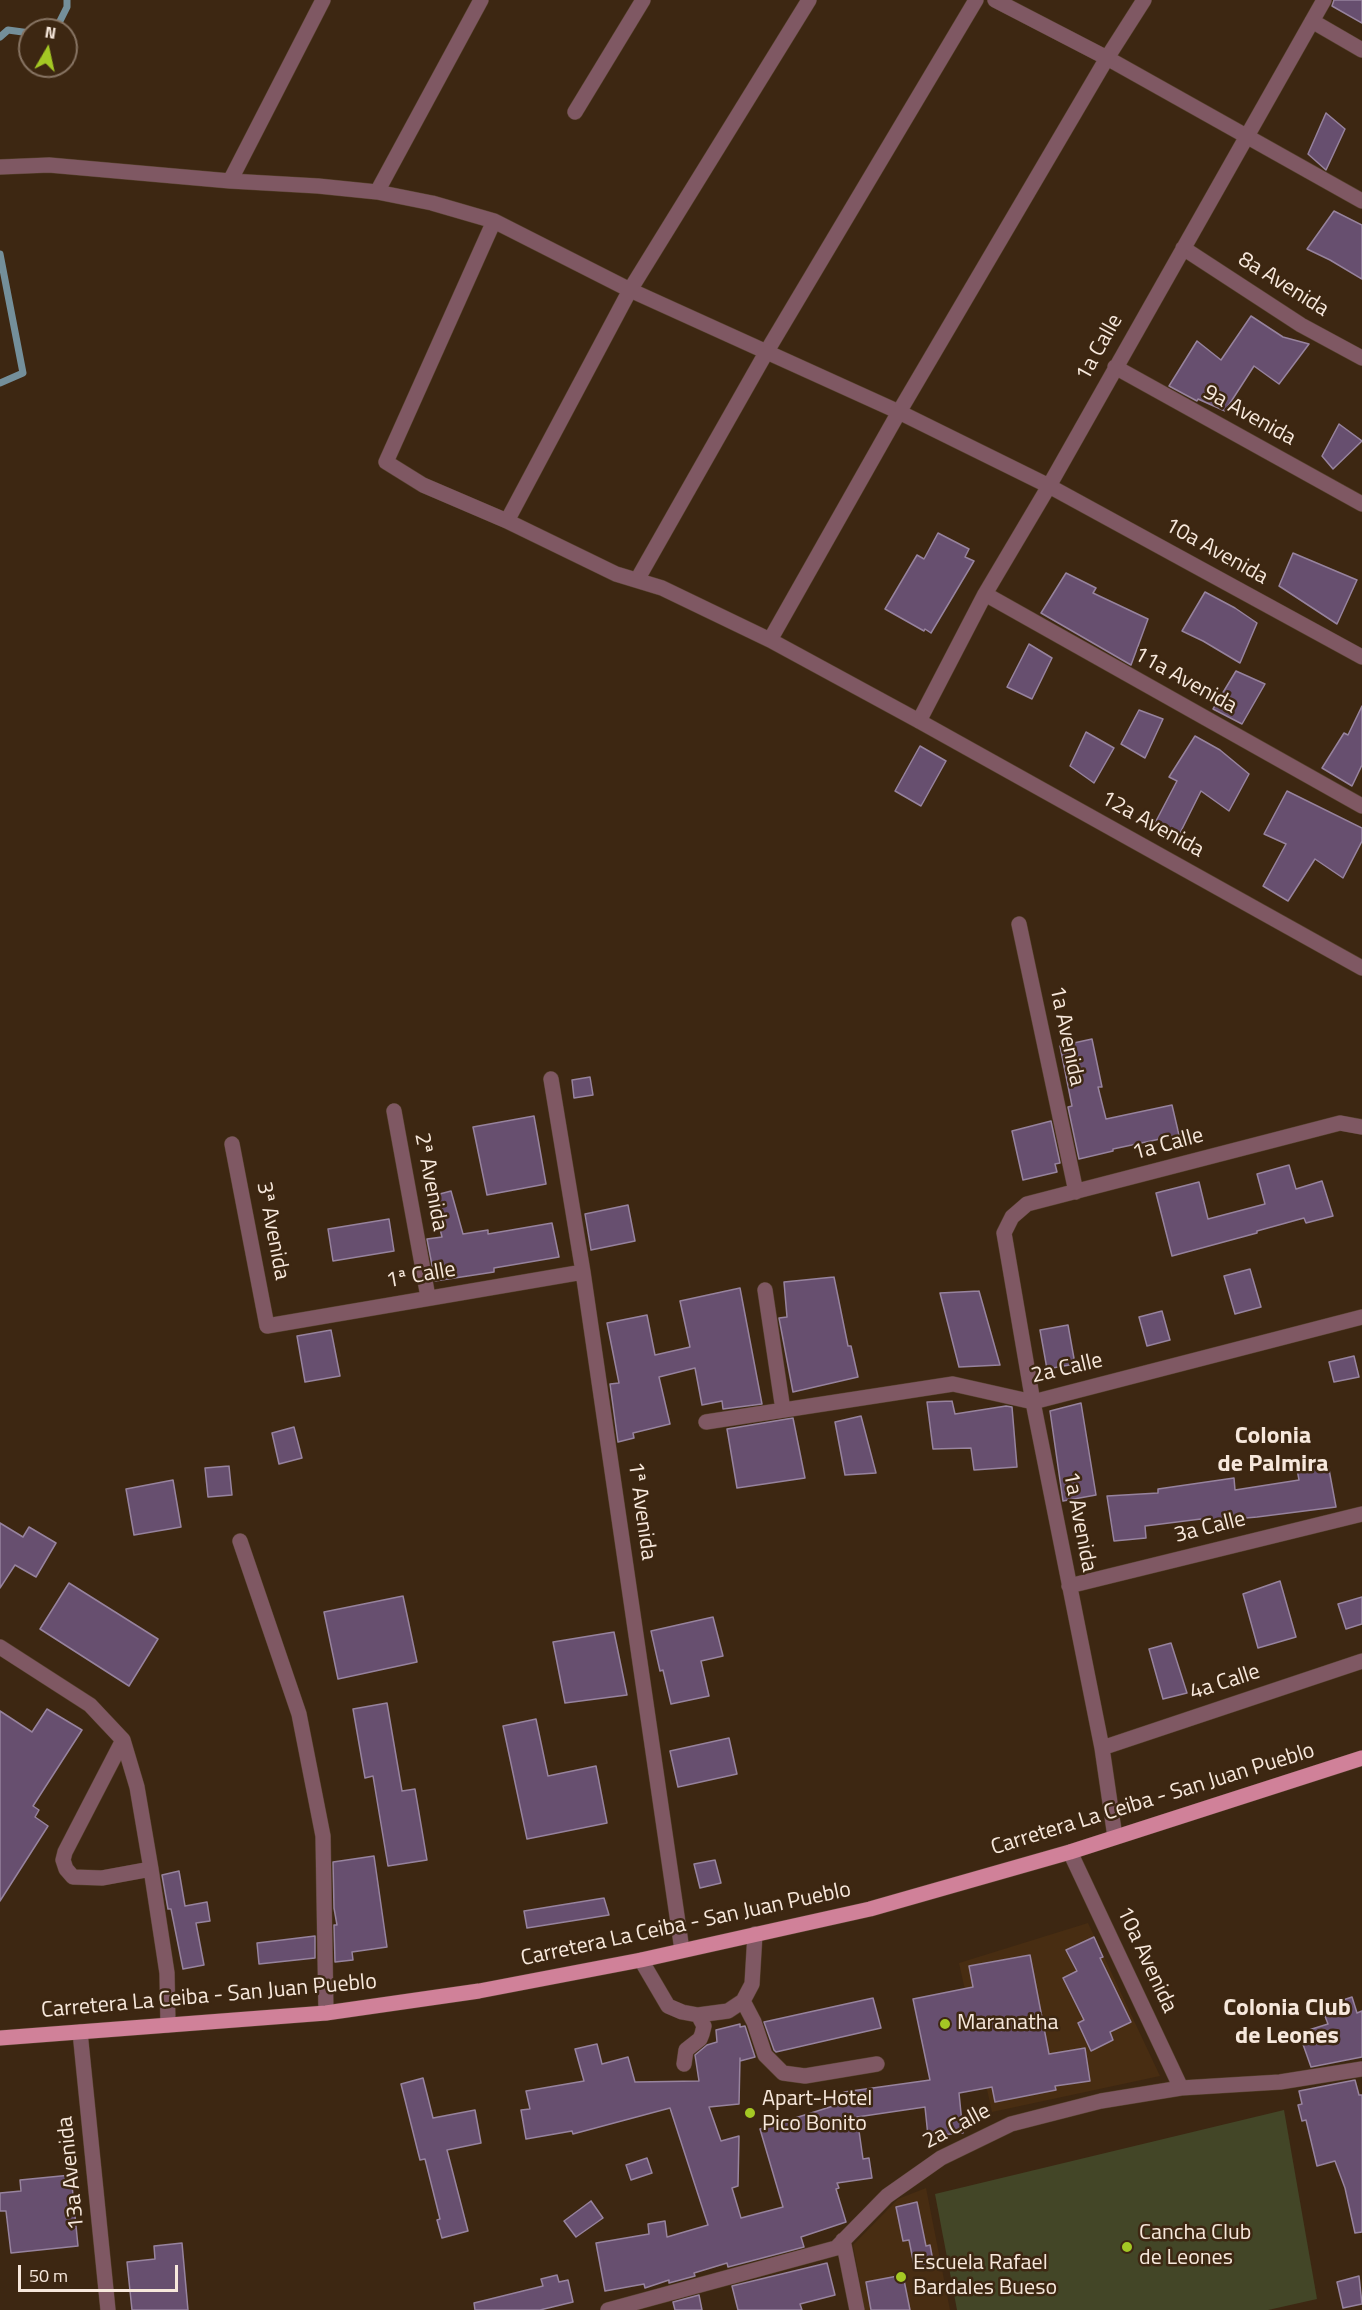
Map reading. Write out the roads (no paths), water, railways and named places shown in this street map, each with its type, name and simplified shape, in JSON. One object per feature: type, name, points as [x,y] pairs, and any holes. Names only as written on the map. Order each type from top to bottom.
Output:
[{"type":"main road","name":"Carretera La Ceiba - San Juan Pueblo","points":[[0,2038],[326,2013],[479,1991],[641,1960],[870,1909],[1070,1852],[1362,1758]]},
{"type":"street","points":[[230,181],[323,0]]},
{"type":"street","points":[[377,192],[481,0]]},
{"type":"street","points":[[575,112],[643,0]]},
{"type":"street","points":[[507,521],[630,290],[810,0]]},
{"type":"street","points":[[638,580],[767,351],[976,0]]},
{"type":"street","points":[[995,0],[1107,57],[1362,201]]},
{"type":"street","points":[[770,640],[899,411],[1107,57],[1144,0]]},
{"type":"street","name":"1a Calle","points":[[919,721],[985,594],[1049,486],[1324,0]]},
{"type":"street","points":[[1312,21],[1362,50]]},
{"type":"street","name":"10a Avenida","points":[[0,167],[48,165],[377,192],[432,203],[494,221],[630,290],[899,411],[1049,486],[1362,657]]},
{"type":"street","name":"12a Avenida","points":[[494,221],[386,462],[423,485],[507,521],[616,574],[662,588],[770,640],[1362,968]]},
{"type":"street","name":"8a Avenida","points":[[1183,248],[1301,325],[1362,358]]},
{"type":"street","name":"9a Avenida","points":[[1115,367],[1362,504]]},
{"type":"street","name":"11a Avenida","points":[[985,594],[1362,806]]},
{"type":"street","name":"1a Avenida","points":[[1019,924],[1076,1192]]},
{"type":"street","name":"1ª Avenida","points":[[551,1079],[583,1272],[682,1950]]},
{"type":"street","name":"2ª Avenida","points":[[394,1111],[428,1297]]},
{"type":"street","name":"1a Calle","points":[[1012,1218],[1028,1204],[1340,1123],[1362,1127]]},
{"type":"street","name":"3ª Avenida","points":[[232,1144],[267,1326]]},
{"type":"street","name":"1a Avenida","points":[[1012,1218],[1004,1233],[1033,1402],[1102,1748],[1115,1837]]},
{"type":"street","name":"1ª Calle","points":[[267,1326],[583,1272]]},
{"type":"street","points":[[765,1290],[783,1410]]},
{"type":"street","name":"2a Calle","points":[[706,1422],[953,1384],[1033,1402],[1362,1317]]},
{"type":"street","name":"3a Calle","points":[[1069,1586],[1362,1514]]},
{"type":"street","points":[[240,1541],[299,1714],[323,1836],[326,2013]]},
{"type":"street","points":[[0,1647],[90,1705],[123,1740],[137,1787],[151,1869],[167,1973],[168,2025]]},
{"type":"street","name":"4a Calle","points":[[1102,1748],[1362,1661]]},
{"type":"street","points":[[123,1740],[63,1860],[66,1869],[73,1877],[102,1878],[151,1869]]},
{"type":"street","name":"10a Avenida","points":[[1070,1852],[1181,2088]]},
{"type":"street","points":[[641,1960],[668,2006],[698,2015],[728,2011],[743,2001],[752,1984],[755,1934]]},
{"type":"street","points":[[743,2001],[754,2022],[765,2055],[783,2073],[805,2076],[877,2064]]},
{"type":"street","points":[[684,2064],[686,2050],[700,2039],[702,2034],[704,2026],[698,2015]]},
{"type":"street","name":"13a Avenida","points":[[80,2032],[108,2310]]},
{"type":"street","name":"2a Calle","points":[[608,2310],[836,2248],[887,2196],[941,2158],[1011,2124],[1101,2101],[1181,2088],[1280,2082],[1362,2069]]},
{"type":"street","points":[[843,2240],[857,2310]]},
{"type":"waterway","points":[[62,18],[67,7],[67,0]]},
{"type":"waterway","points":[[0,37],[8,30],[18,31]]},
{"type":"waterway","points":[[0,254],[23,373],[0,383]]},
{"type":"place","name":"Maranatha","points":[[945,2024]]},
{"type":"place","name":"Apart-Hotel Pico Bonito","points":[[750,2113]]},
{"type":"place","name":"Cancha Club de Leones","points":[[1127,2247]]},
{"type":"place","name":"Escuela Rafael Bardales Bueso","points":[[901,2277]]},
{"type":"district","name":"Colonia de Palmira","points":[[1273,1451]]},
{"type":"district","name":"Colonia Club de Leones","points":[[1287,2023]]}]
